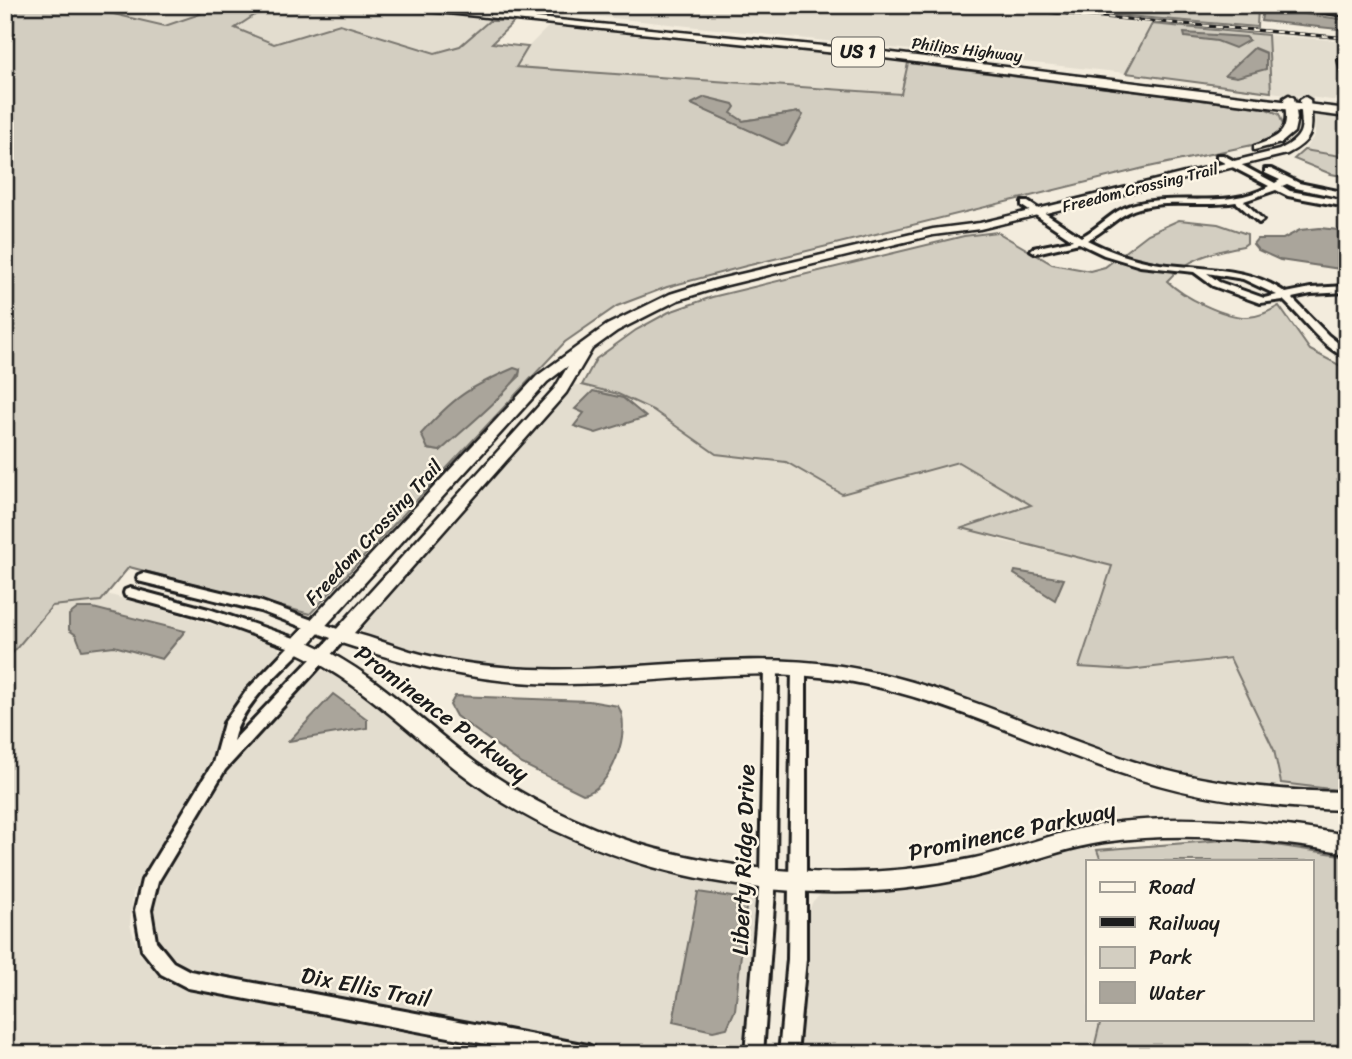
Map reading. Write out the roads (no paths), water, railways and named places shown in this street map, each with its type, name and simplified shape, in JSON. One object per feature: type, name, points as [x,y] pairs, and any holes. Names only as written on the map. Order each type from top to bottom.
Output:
[{"type":"main road","name":"Philips Highway","points":[[374,5],[611,27],[763,35],[1087,79],[1306,104],[1347,113]]},
{"type":"main road","name":"Philips Highway","points":[[448,5],[1133,78],[1290,102]]},
{"type":"main road","points":[[1087,79],[1133,78]]},
{"type":"main road","name":"Philips Highway","points":[[1306,104],[1347,105]]},
{"type":"street","points":[[1280,5],[1347,14]]},
{"type":"street","points":[[1343,60],[1347,76]]},
{"type":"street","points":[[1290,102],[1292,127],[1288,135],[1303,140],[1309,127],[1306,104]]},
{"type":"street","name":"Freedom Crossing Trail","points":[[933,232],[970,217],[1270,145],[1288,135]]},
{"type":"street","name":"Freedom Crossing Trail","points":[[220,765],[229,727],[252,694],[542,379],[612,328],[652,307],[719,284],[933,232],[980,226],[1283,152],[1303,140]]},
{"type":"street","points":[[1220,157],[1275,188],[1295,195],[1347,204]]},
{"type":"street","points":[[1268,171],[1310,189],[1347,196]]},
{"type":"street","points":[[1036,250],[1077,241],[1131,208],[1169,200],[1239,201],[1259,196],[1285,180]]},
{"type":"street","points":[[1239,201],[1259,220]]},
{"type":"street","points":[[1025,204],[1077,241],[1130,261],[1241,276],[1286,296],[1326,340],[1347,355]]},
{"type":"street","points":[[1196,268],[1216,284],[1263,301],[1347,289]]},
{"type":"street","name":"Freedom Crossing Trail","points":[[148,944],[143,910],[150,880],[220,765],[341,636],[561,390],[586,347]]},
{"type":"street","name":"Prominence Parkway","points":[[143,578],[208,592],[341,636],[428,661],[510,675],[570,677],[697,667],[799,668],[841,673],[937,695],[1070,747],[1169,780],[1218,791],[1347,801]]},
{"type":"street","name":"Prominence Parkway","points":[[130,593],[212,615],[323,654],[374,687],[469,769],[555,821],[641,854],[686,866],[768,878],[857,882],[938,874],[975,867],[1082,837],[1155,828],[1260,830],[1347,844]]},
{"type":"street","name":"Liberty Ridge Drive","points":[[754,1054],[768,878],[771,667]]},
{"type":"street","points":[[788,1054],[797,958],[799,668]]},
{"type":"street","name":"Dix Ellis Trail","points":[[148,944],[160,962],[188,979],[588,1054]]},
{"type":"water","points":[[1263,10],[1347,20],[1347,30],[1261,21]]},
{"type":"water","points":[[1184,33],[1246,37],[1249,40],[1235,48],[1217,41],[1185,37]]},
{"type":"water","points":[[1254,48],[1266,53],[1266,69],[1237,77],[1225,75]]},
{"type":"water","points":[[705,97],[733,104],[735,107],[731,113],[743,121],[799,112],[803,115],[787,144],[782,145],[691,104]]},
{"type":"water","points":[[1320,228],[1347,231],[1347,270],[1280,260],[1258,250],[1253,244],[1257,239],[1283,239],[1300,230]]},
{"type":"water","points":[[514,368],[520,370],[517,378],[485,411],[440,451],[428,449],[421,434],[443,411],[473,388]]},
{"type":"water","points":[[593,391],[623,398],[646,417],[596,433],[574,426],[584,413],[575,409]]},
{"type":"water","points":[[1015,571],[1064,579],[1055,600],[1014,574]]},
{"type":"water","points":[[78,608],[93,608],[185,631],[162,659],[114,646],[82,650],[76,635],[69,630],[69,615]]},
{"type":"water","points":[[333,694],[367,719],[367,728],[289,741]]},
{"type":"water","points":[[455,696],[589,701],[618,706],[623,729],[617,757],[602,782],[583,794],[522,764],[456,716],[450,705]]},
{"type":"water","points":[[698,892],[738,898],[746,908],[735,1010],[727,1028],[713,1031],[673,1022]]},
{"type":"railway","points":[[964,5],[1347,38]]}]
